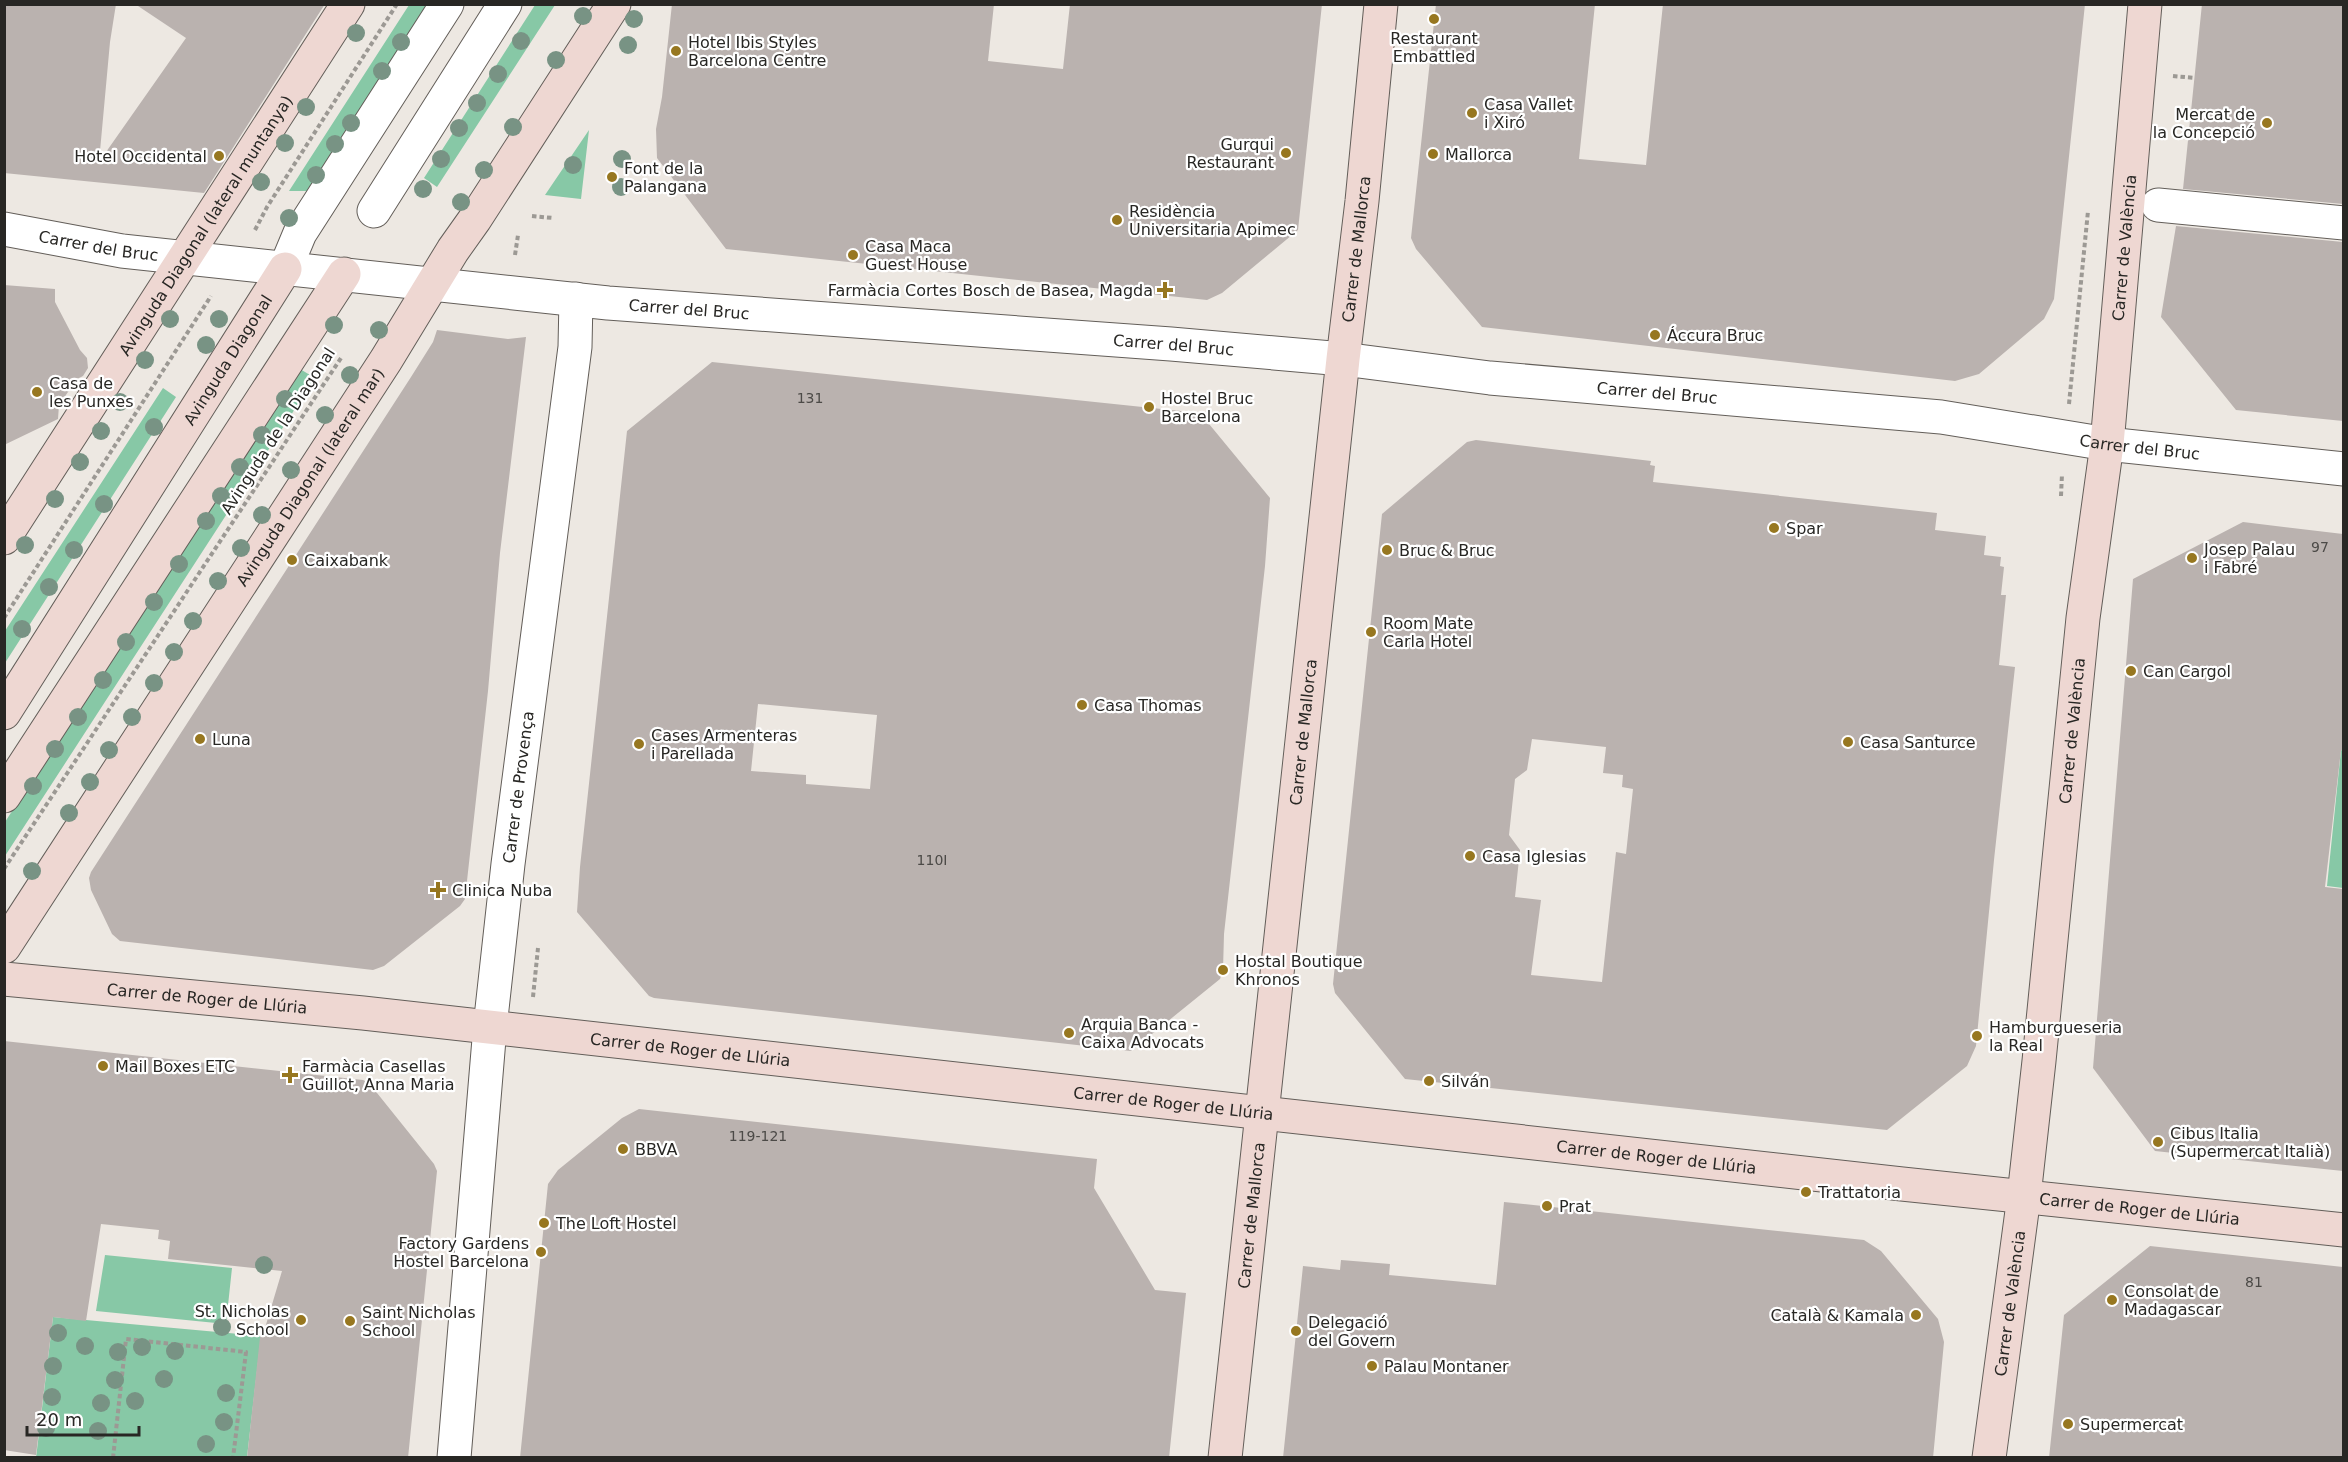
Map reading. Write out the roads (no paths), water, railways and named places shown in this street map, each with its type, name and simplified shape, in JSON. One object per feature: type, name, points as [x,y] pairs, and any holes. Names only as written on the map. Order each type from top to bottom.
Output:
[{"type":"street","name":"Avinguda Diagonal (lateral muntanya)","points":[[4,538],[348,4]]},
{"type":"street","name":"Avinguda Diagonal","points":[[4,713],[285,269],[300,233],[447,4]]},
{"type":"street","points":[[374,211],[506,4]]},
{"type":"street","name":"Avinguda Diagonal (lateral mar)","points":[[4,947],[386,360],[432,284],[614,4]]},
{"type":"street","name":"Carrer de Mallorca","points":[[1225,1458],[1362,201],[1381,4]]},
{"type":"street","name":"Carrer de València","points":[[1989,1458],[2039,1069],[2084,618],[2108,444],[2145,4]]},
{"type":"street","points":[[2158,205],[2343,223]]},
{"type":"street","name":"Carrer del Bruc","points":[[4,229],[122,251],[576,299],[1179,344],[1343,359],[1490,378],[1941,417],[2108,444],[2343,469]]},
{"type":"street","points":[[4,796],[344,274]]},
{"type":"street","name":"Carrer de Provença","points":[[454,1458],[490,1027],[508,864],[575,347],[576,299]]},
{"type":"street","name":"Carrer de Roger de Llúria","points":[[4,979],[224,998],[2343,1230]]},
{"type":"place","name":"Restaurant Embattled","points":[[1434,19]]},
{"type":"place","name":"Hotel Ibis Styles Barcelona Centre","points":[[676,51]]},
{"type":"place","name":"Casa Vallet i Xiró","points":[[1472,113]]},
{"type":"place","name":"Mercat de la Concepció","points":[[2267,123]]},
{"type":"place","name":"Gurqui Restaurant","points":[[1286,153]]},
{"type":"place","name":"Mallorca","points":[[1433,154]]},
{"type":"place","name":"Hotel Occidental","points":[[219,156]]},
{"type":"place","name":"Font de la Palangana","points":[[612,177]]},
{"type":"place","name":"Residència Universitaria Apimec","points":[[1117,220]]},
{"type":"place","name":"Casa Maca Guest House","points":[[853,255]]},
{"type":"place","name":"Farmàcia Cortes Bosch de Basea, Magda","points":[[1165,290]]},
{"type":"place","name":"Áccura Bruc","points":[[1655,335]]},
{"type":"place","name":"Casa de les Punxes","points":[[37,392]]},
{"type":"place","name":"Hostel Bruc Barcelona","points":[[1149,407]]},
{"type":"place","name":"Spar","points":[[1774,528]]},
{"type":"place","name":"Bruc & Bruc","points":[[1387,550]]},
{"type":"place","name":"Josep Palau i Fabré","points":[[2192,558]]},
{"type":"place","name":"Caixabank","points":[[292,560]]},
{"type":"place","name":"Room Mate Carla Hotel","points":[[1371,632]]},
{"type":"place","name":"Can Cargol","points":[[2131,671]]},
{"type":"place","name":"Casa Thomas","points":[[1082,705]]},
{"type":"place","name":"Luna","points":[[200,739]]},
{"type":"place","name":"Casa Santurce","points":[[1848,742]]},
{"type":"place","name":"Cases Armenteras i Parellada","points":[[639,744]]},
{"type":"place","name":"Casa Iglesias","points":[[1470,856]]},
{"type":"place","name":"Clinica Nuba","points":[[438,890]]},
{"type":"place","name":"Hostal Boutique Khronos","points":[[1223,970]]},
{"type":"place","name":"Arquia Banca - Caixa Advocats","points":[[1069,1033]]},
{"type":"place","name":"Hamburgueseria la Real","points":[[1977,1036]]},
{"type":"place","name":"Mail Boxes ETC","points":[[103,1066]]},
{"type":"place","name":"Farmàcia Casellas Guillot, Anna Maria","points":[[290,1075]]},
{"type":"place","name":"Silván","points":[[1429,1081]]},
{"type":"place","name":"Cibus Italia (Supermercat Italià)","points":[[2158,1142]]},
{"type":"place","name":"BBVA","points":[[623,1149]]},
{"type":"place","name":"Trattatoria","points":[[1806,1192]]},
{"type":"place","name":"Prat","points":[[1547,1206]]},
{"type":"place","name":"The Loft Hostel","points":[[544,1223]]},
{"type":"place","name":"Factory Gardens Hostel Barcelona","points":[[541,1252]]},
{"type":"place","name":"Consolat de Madagascar","points":[[2112,1300]]},
{"type":"place","name":"Català & Kamala","points":[[1916,1315]]},
{"type":"place","name":"St. Nicholas School","points":[[301,1320]]},
{"type":"place","name":"Saint Nicholas School","points":[[350,1321]]},
{"type":"place","name":"Delegació del Govern","points":[[1296,1331]]},
{"type":"place","name":"Palau Montaner","points":[[1372,1366]]},
{"type":"place","name":"Supermercat","points":[[2068,1424]]}]
